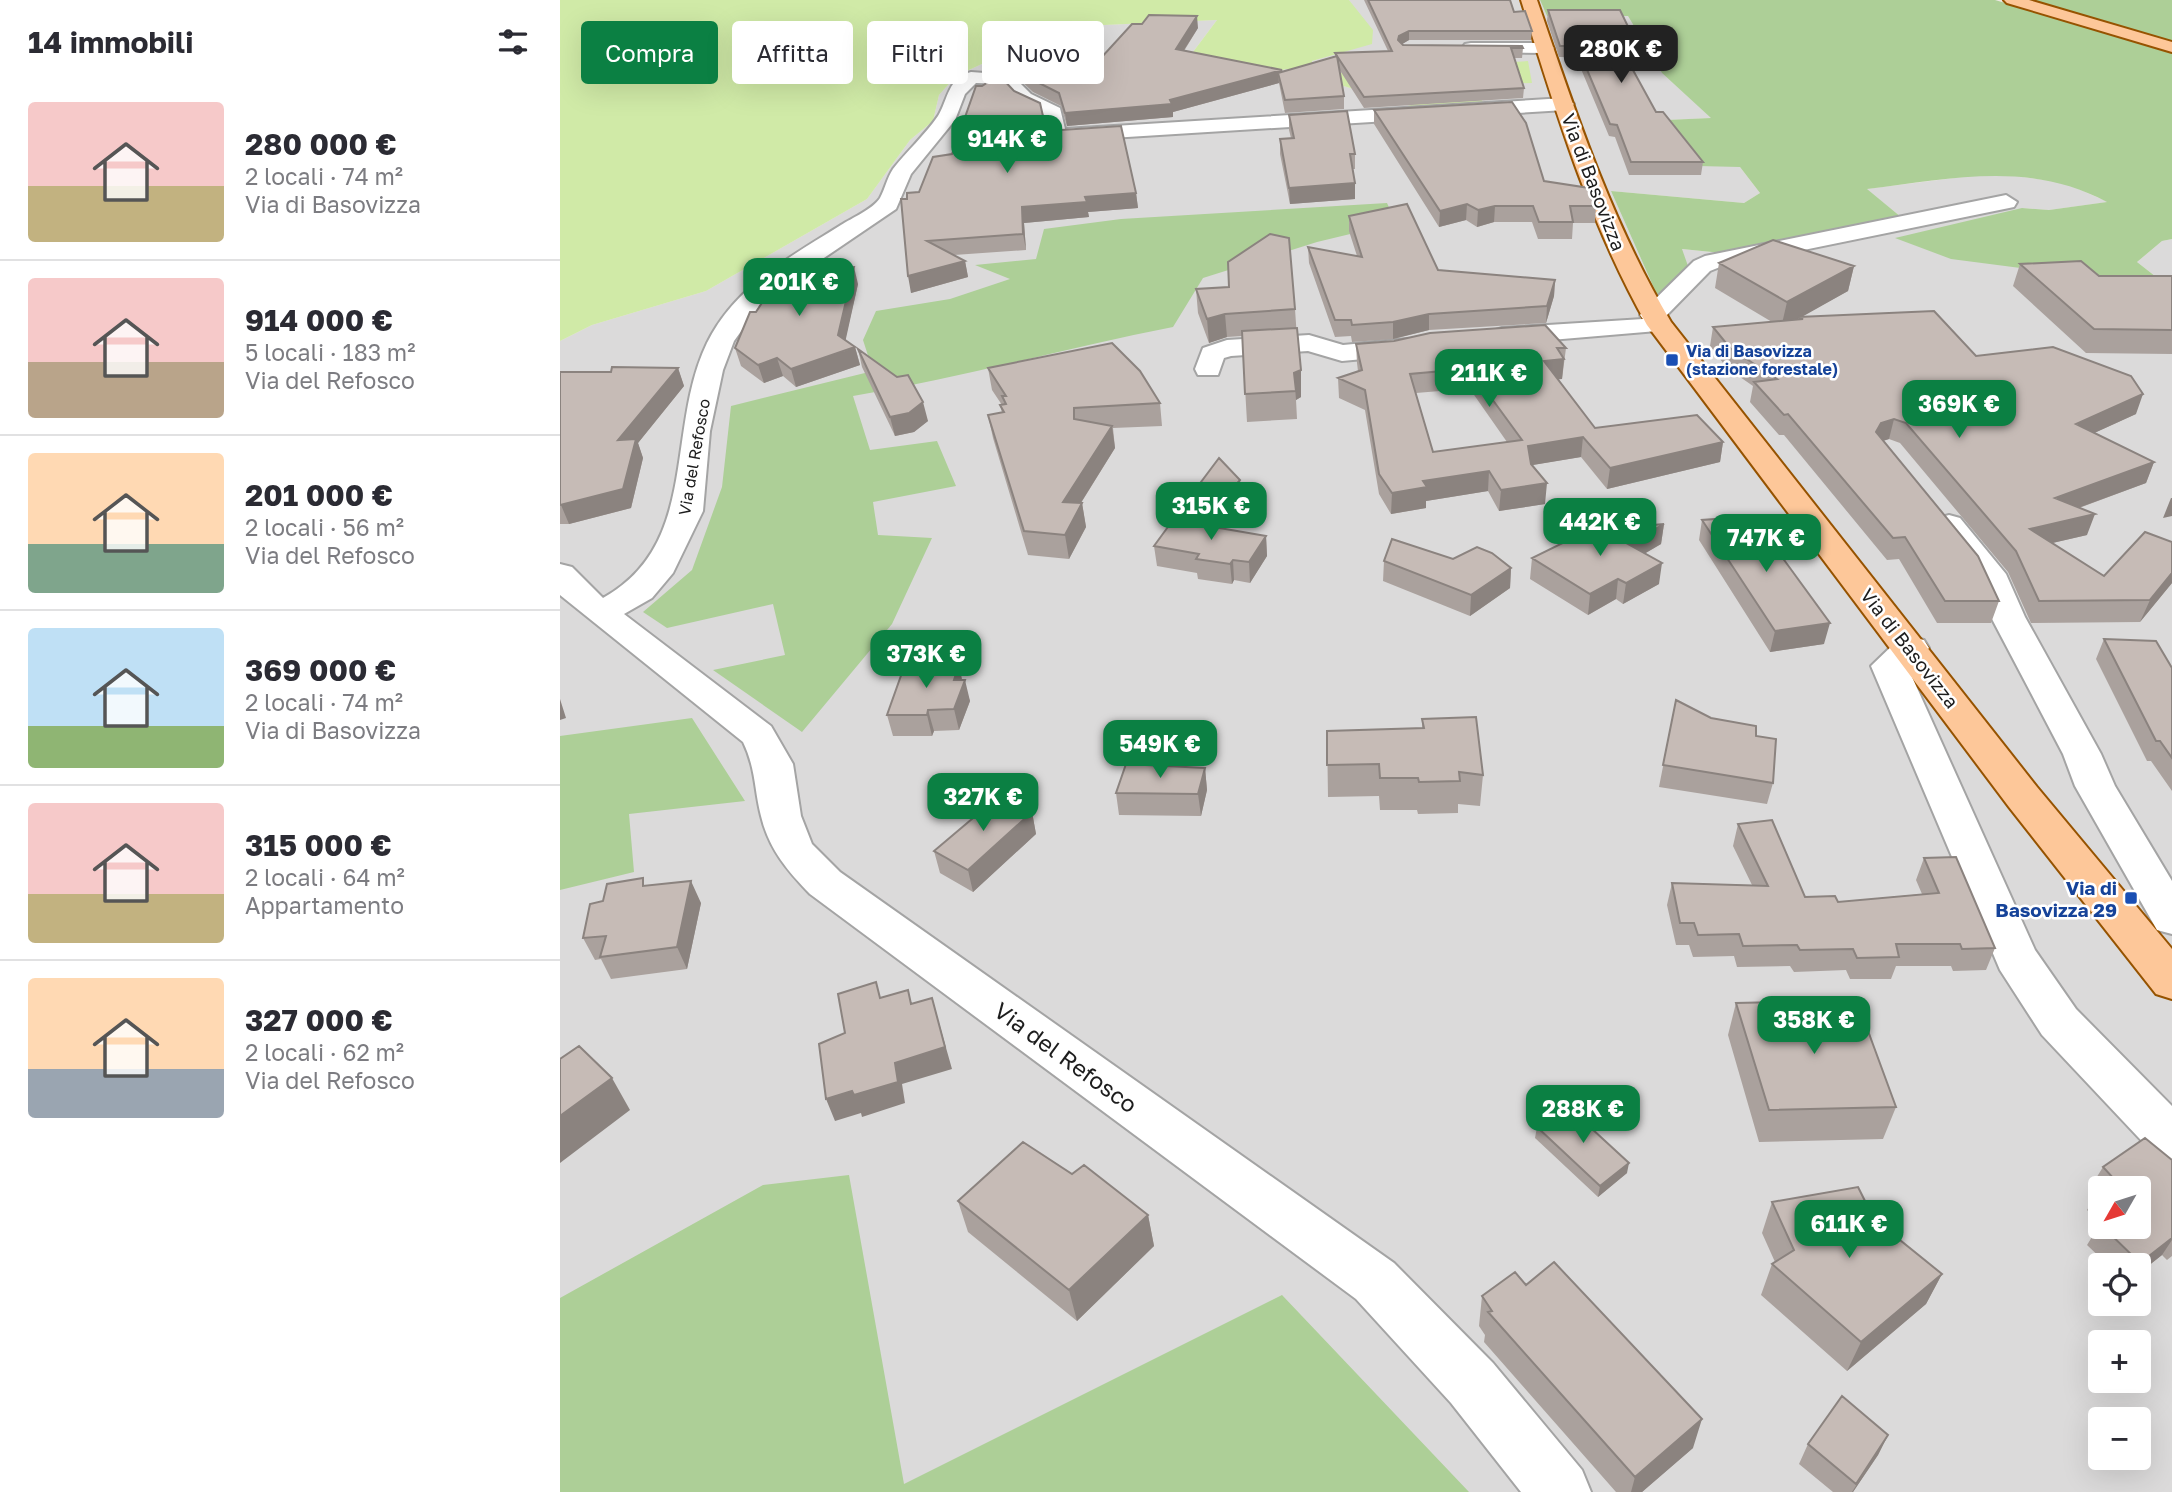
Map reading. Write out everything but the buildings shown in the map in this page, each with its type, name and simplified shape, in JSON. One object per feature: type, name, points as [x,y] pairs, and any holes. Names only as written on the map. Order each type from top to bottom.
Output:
[{"type":"main road","name":"Via di Basovizza","points":[[1529,0],[1615,242],[1657,320],[1762,461],[1911,648],[2023,797],[2172,981]]},
{"type":"main road","points":[[2012,0],[2172,47]]},
{"type":"street","points":[[1452,49],[1545,48]]},
{"type":"street","name":"Via del Refosco","points":[[601,613],[640,591],[660,566],[679,530],[687,511],[696,431],[710,370],[721,341],[738,316],[756,293],[785,271],[888,204],[901,173],[948,116],[956,92],[964,81],[983,76],[1006,79],[1024,98],[1053,112],[1055,132],[1063,135],[1565,104]]},
{"type":"street","points":[[1483,338],[1657,320],[1702,266],[1713,261],[2006,202]]},
{"type":"street","points":[[1208,369],[1212,354],[1227,348],[1309,344],[1342,354],[1393,350],[1429,341]]},
{"type":"street","points":[[1927,499],[1989,574],[2008,617],[2082,754],[2095,786],[2172,918]]},
{"type":"street","name":"Via del Refosco","points":[[560,574],[601,613],[758,735],[773,764],[780,816],[794,851],[825,883],[1375,1281],[1472,1383],[1560,1492]]},
{"type":"street","points":[[1911,648],[1889,666],[2016,957],[2059,1022],[2172,1139]]},
{"type":"shaded area","points":[[1349,0],[1540,0],[1547,16],[1628,16],[1662,73],[1712,118],[1667,120],[1740,167],[1760,193],[1744,203],[1611,191],[1658,297],[1681,249],[1733,254],[1900,216],[1866,189],[1995,173],[2065,183],[2108,202],[2049,210],[2022,208],[2168,286],[2137,262],[2162,241],[2172,239],[2172,1492],[560,1492],[560,341],[592,325],[706,291],[867,199],[910,140],[933,121],[939,95],[949,84],[968,84],[968,70],[982,64],[982,84],[1104,84],[1104,25],[1217,20],[1190,56],[1228,84],[1286,69],[1411,106],[1484,102],[1470,84],[1408,73],[1312,73],[1312,61],[1342,52],[1354,8]]},
{"type":"green space","points":[[560,0],[1349,0],[1373,30],[1372,44],[1312,61],[1312,73],[1408,73],[1452,66],[1528,61],[1532,83],[1470,84],[1484,103],[1411,106],[1286,69],[1228,84],[1190,56],[1217,20],[1104,25],[1104,21],[982,21],[982,64],[968,70],[968,21],[867,21],[867,84],[949,84],[939,95],[933,121],[910,140],[867,199],[706,291],[592,325],[560,341]]},
{"type":"green space","points":[[1540,0],[1995,0],[2172,52],[2172,239],[2162,241],[2137,262],[2169,287],[1951,259],[1895,238],[2022,208],[2049,210],[2107,202],[2078,189],[2048,181],[1989,176],[1867,189],[1901,217],[1732,254],[1682,249],[1688,266],[1658,297],[1611,191],[1744,203],[1760,193],[1740,167],[1698,166],[1666,120],[1711,118],[1662,73],[1628,16],[1547,16]]},
{"type":"green space","points":[[2026,0],[2172,0],[2172,42]]},
{"type":"green space","points":[[1387,203],[1396,223],[1317,242],[1203,278],[1173,327],[934,381],[853,396],[870,450],[937,441],[956,486],[873,502],[878,535],[932,538],[892,624],[802,732],[713,670],[785,655],[773,604],[667,628],[643,612],[692,570],[722,487],[731,406],[873,371],[863,340],[876,311],[950,299],[1010,279],[975,265],[1036,259],[1044,229],[1121,219]]},
{"type":"green space","points":[[692,718],[745,801],[629,814],[634,872],[560,890],[560,736]]},
{"type":"green space","points":[[849,1175],[904,1484],[1282,1295],[1469,1492],[560,1492],[560,1298],[763,1185]]},
{"type":"place","name":"Via di Basovizza (stazione forestale)","points":[[1672,360]]},
{"type":"place","name":"Via di Basovizza 29","points":[[2131,898]]}]
